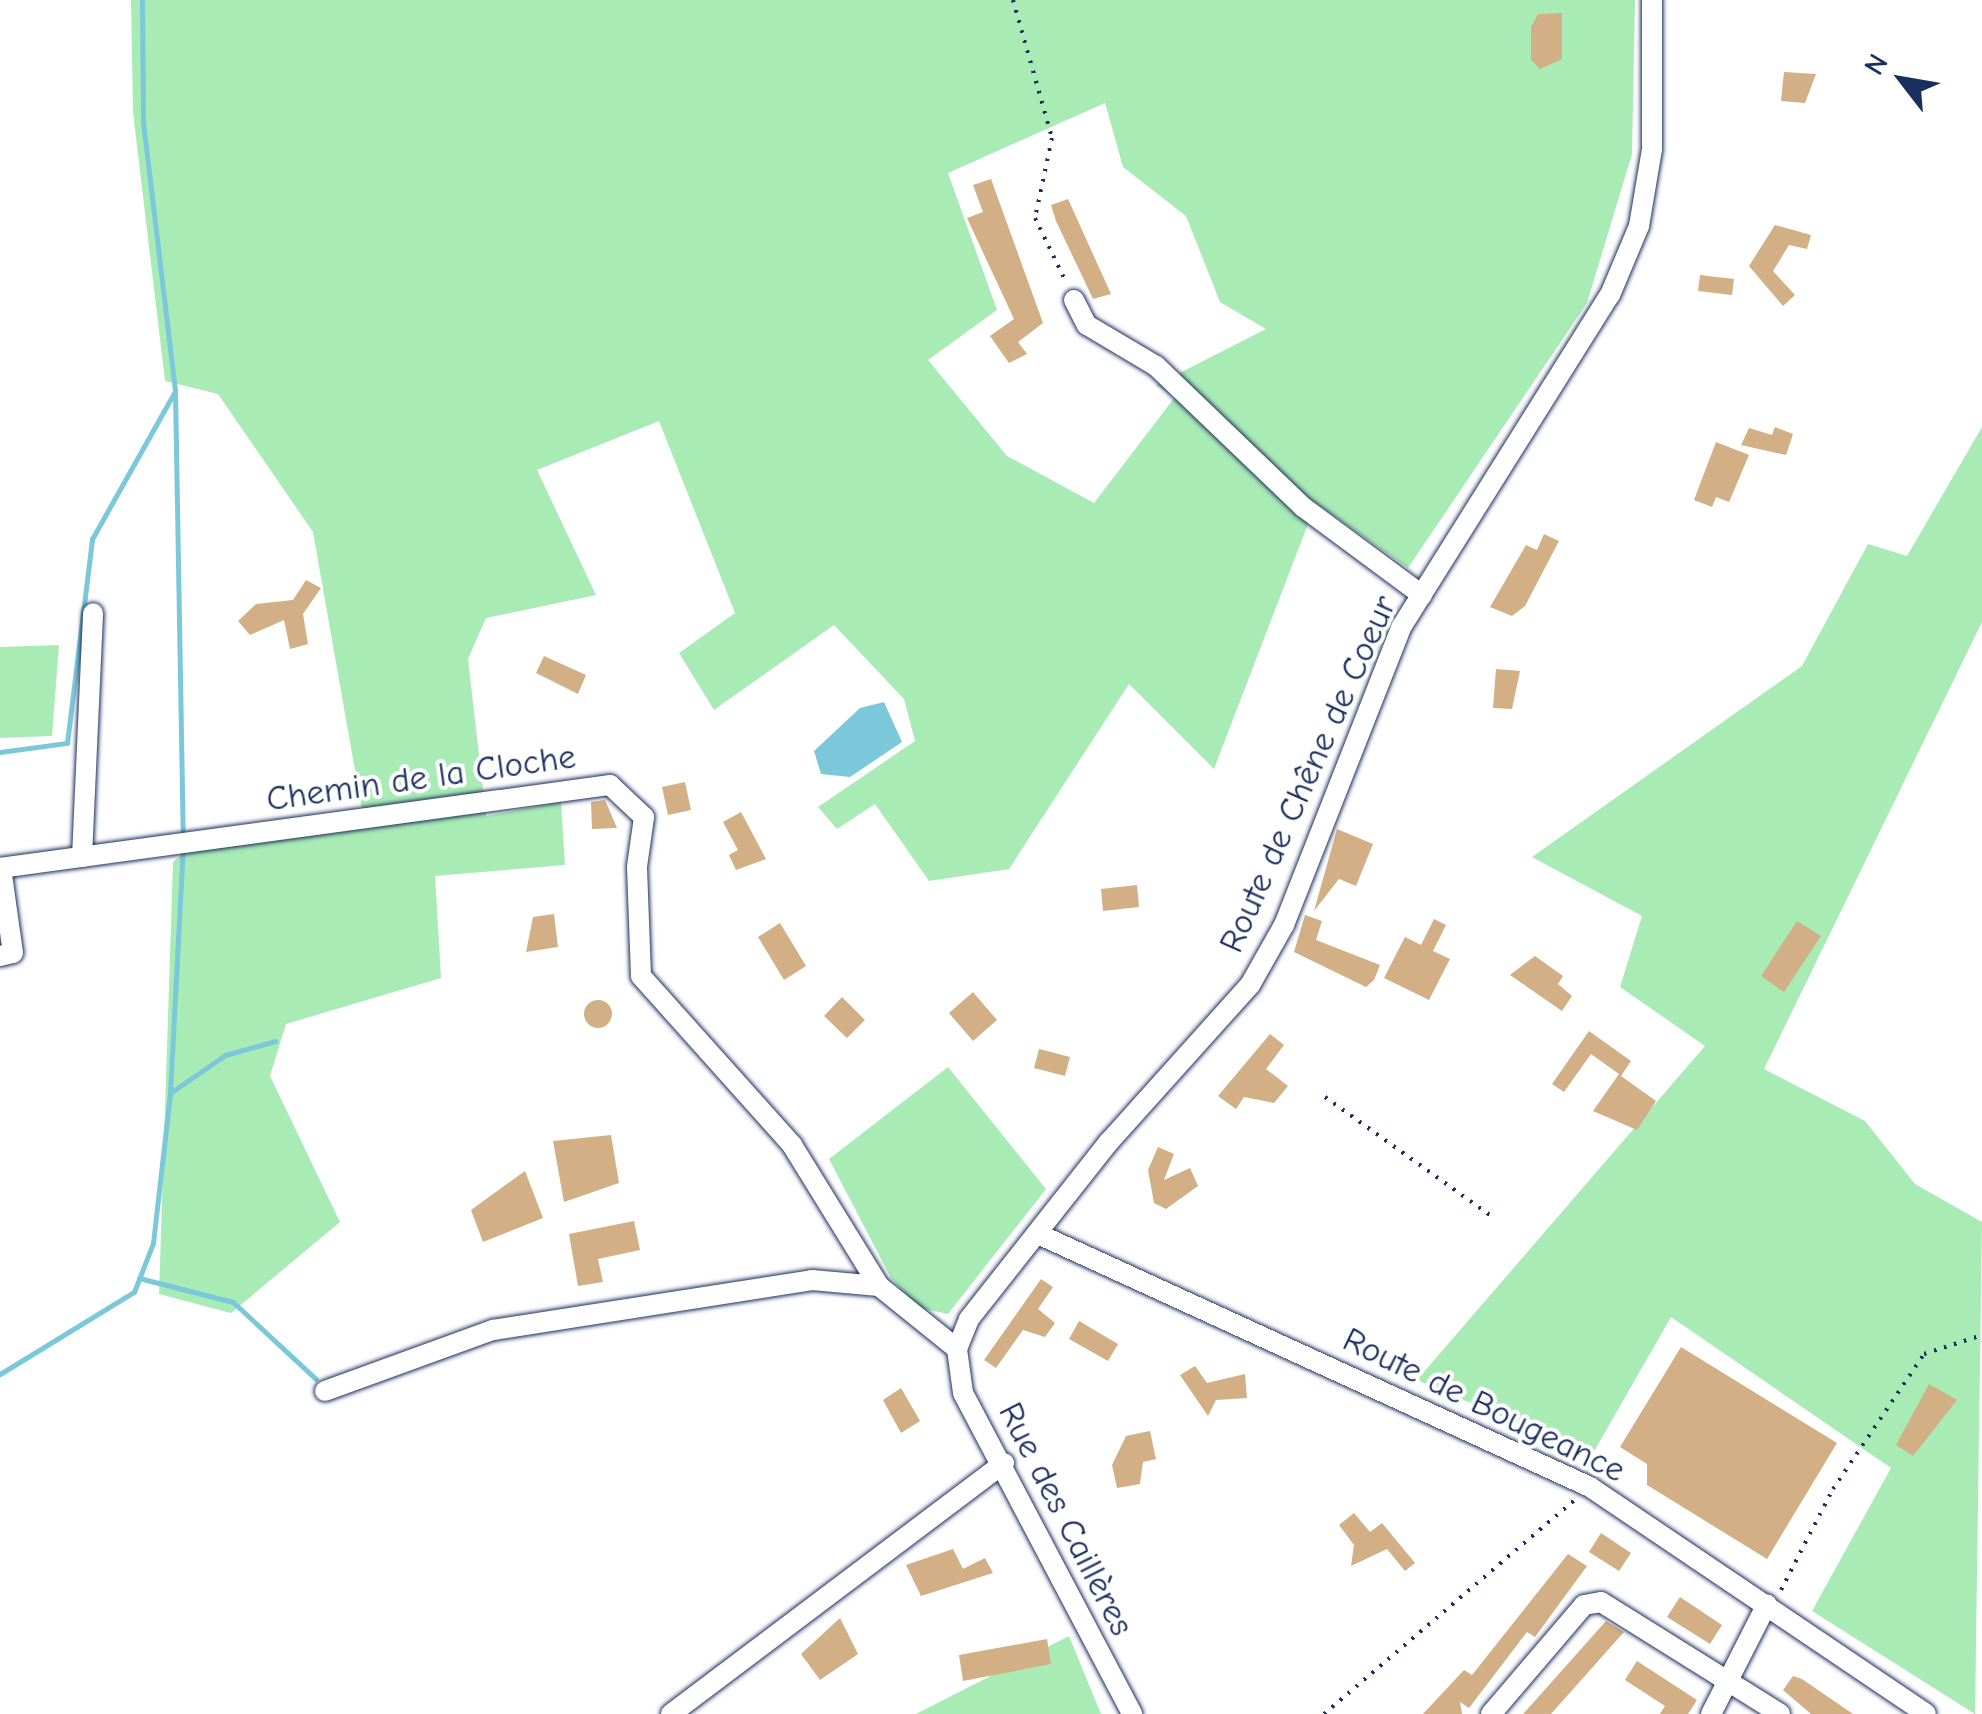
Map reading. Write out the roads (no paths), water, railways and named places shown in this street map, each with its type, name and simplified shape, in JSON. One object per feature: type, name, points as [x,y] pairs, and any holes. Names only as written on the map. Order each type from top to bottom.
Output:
[{"type":"street","name":"Route de Chêne de Coeur","points":[[956,1348],[968,1319],[1250,985],[1284,925],[1422,595],[1610,295],[1640,226],[1652,149],[1652,0]]},
{"type":"street","points":[[1074,300],[1087,325],[1156,366],[1303,507],[1422,595]]},
{"type":"street","points":[[0,956],[12,953],[1,868],[82,857],[93,614]]},
{"type":"street","name":"Chemin de la Cloche","points":[[82,857],[610,786],[644,817],[636,867],[642,976],[792,1145],[879,1286],[956,1348]]},
{"type":"street","name":"Route de Bougeance","points":[[1038,1234],[1590,1487],[1926,1714]]},
{"type":"street","points":[[325,1391],[493,1330],[812,1280],[879,1286]]},
{"type":"street","name":"Rue des Caillères","points":[[956,1348],[964,1393],[1132,1714]]},
{"type":"street","points":[[671,1714],[1004,1464]]},
{"type":"street","points":[[1492,1714],[1584,1604],[1601,1602],[1726,1674],[1780,1714]]},
{"type":"street","points":[[1710,1714],[1726,1674],[1767,1604]]},
{"type":"water","points":[[884,702],[902,742],[850,777],[821,774],[814,751],[860,708]]},
{"type":"waterway","points":[[142,0],[143,122],[175,391],[183,836]]},
{"type":"waterway","points":[[0,752],[67,743],[92,539],[175,391]]},
{"type":"waterway","points":[[170,1093],[183,847]]},
{"type":"waterway","points":[[0,1374],[134,1292],[153,1243],[170,1093],[225,1055],[275,1041]]},
{"type":"waterway","points":[[139,1278],[233,1302],[316,1379]]}]
